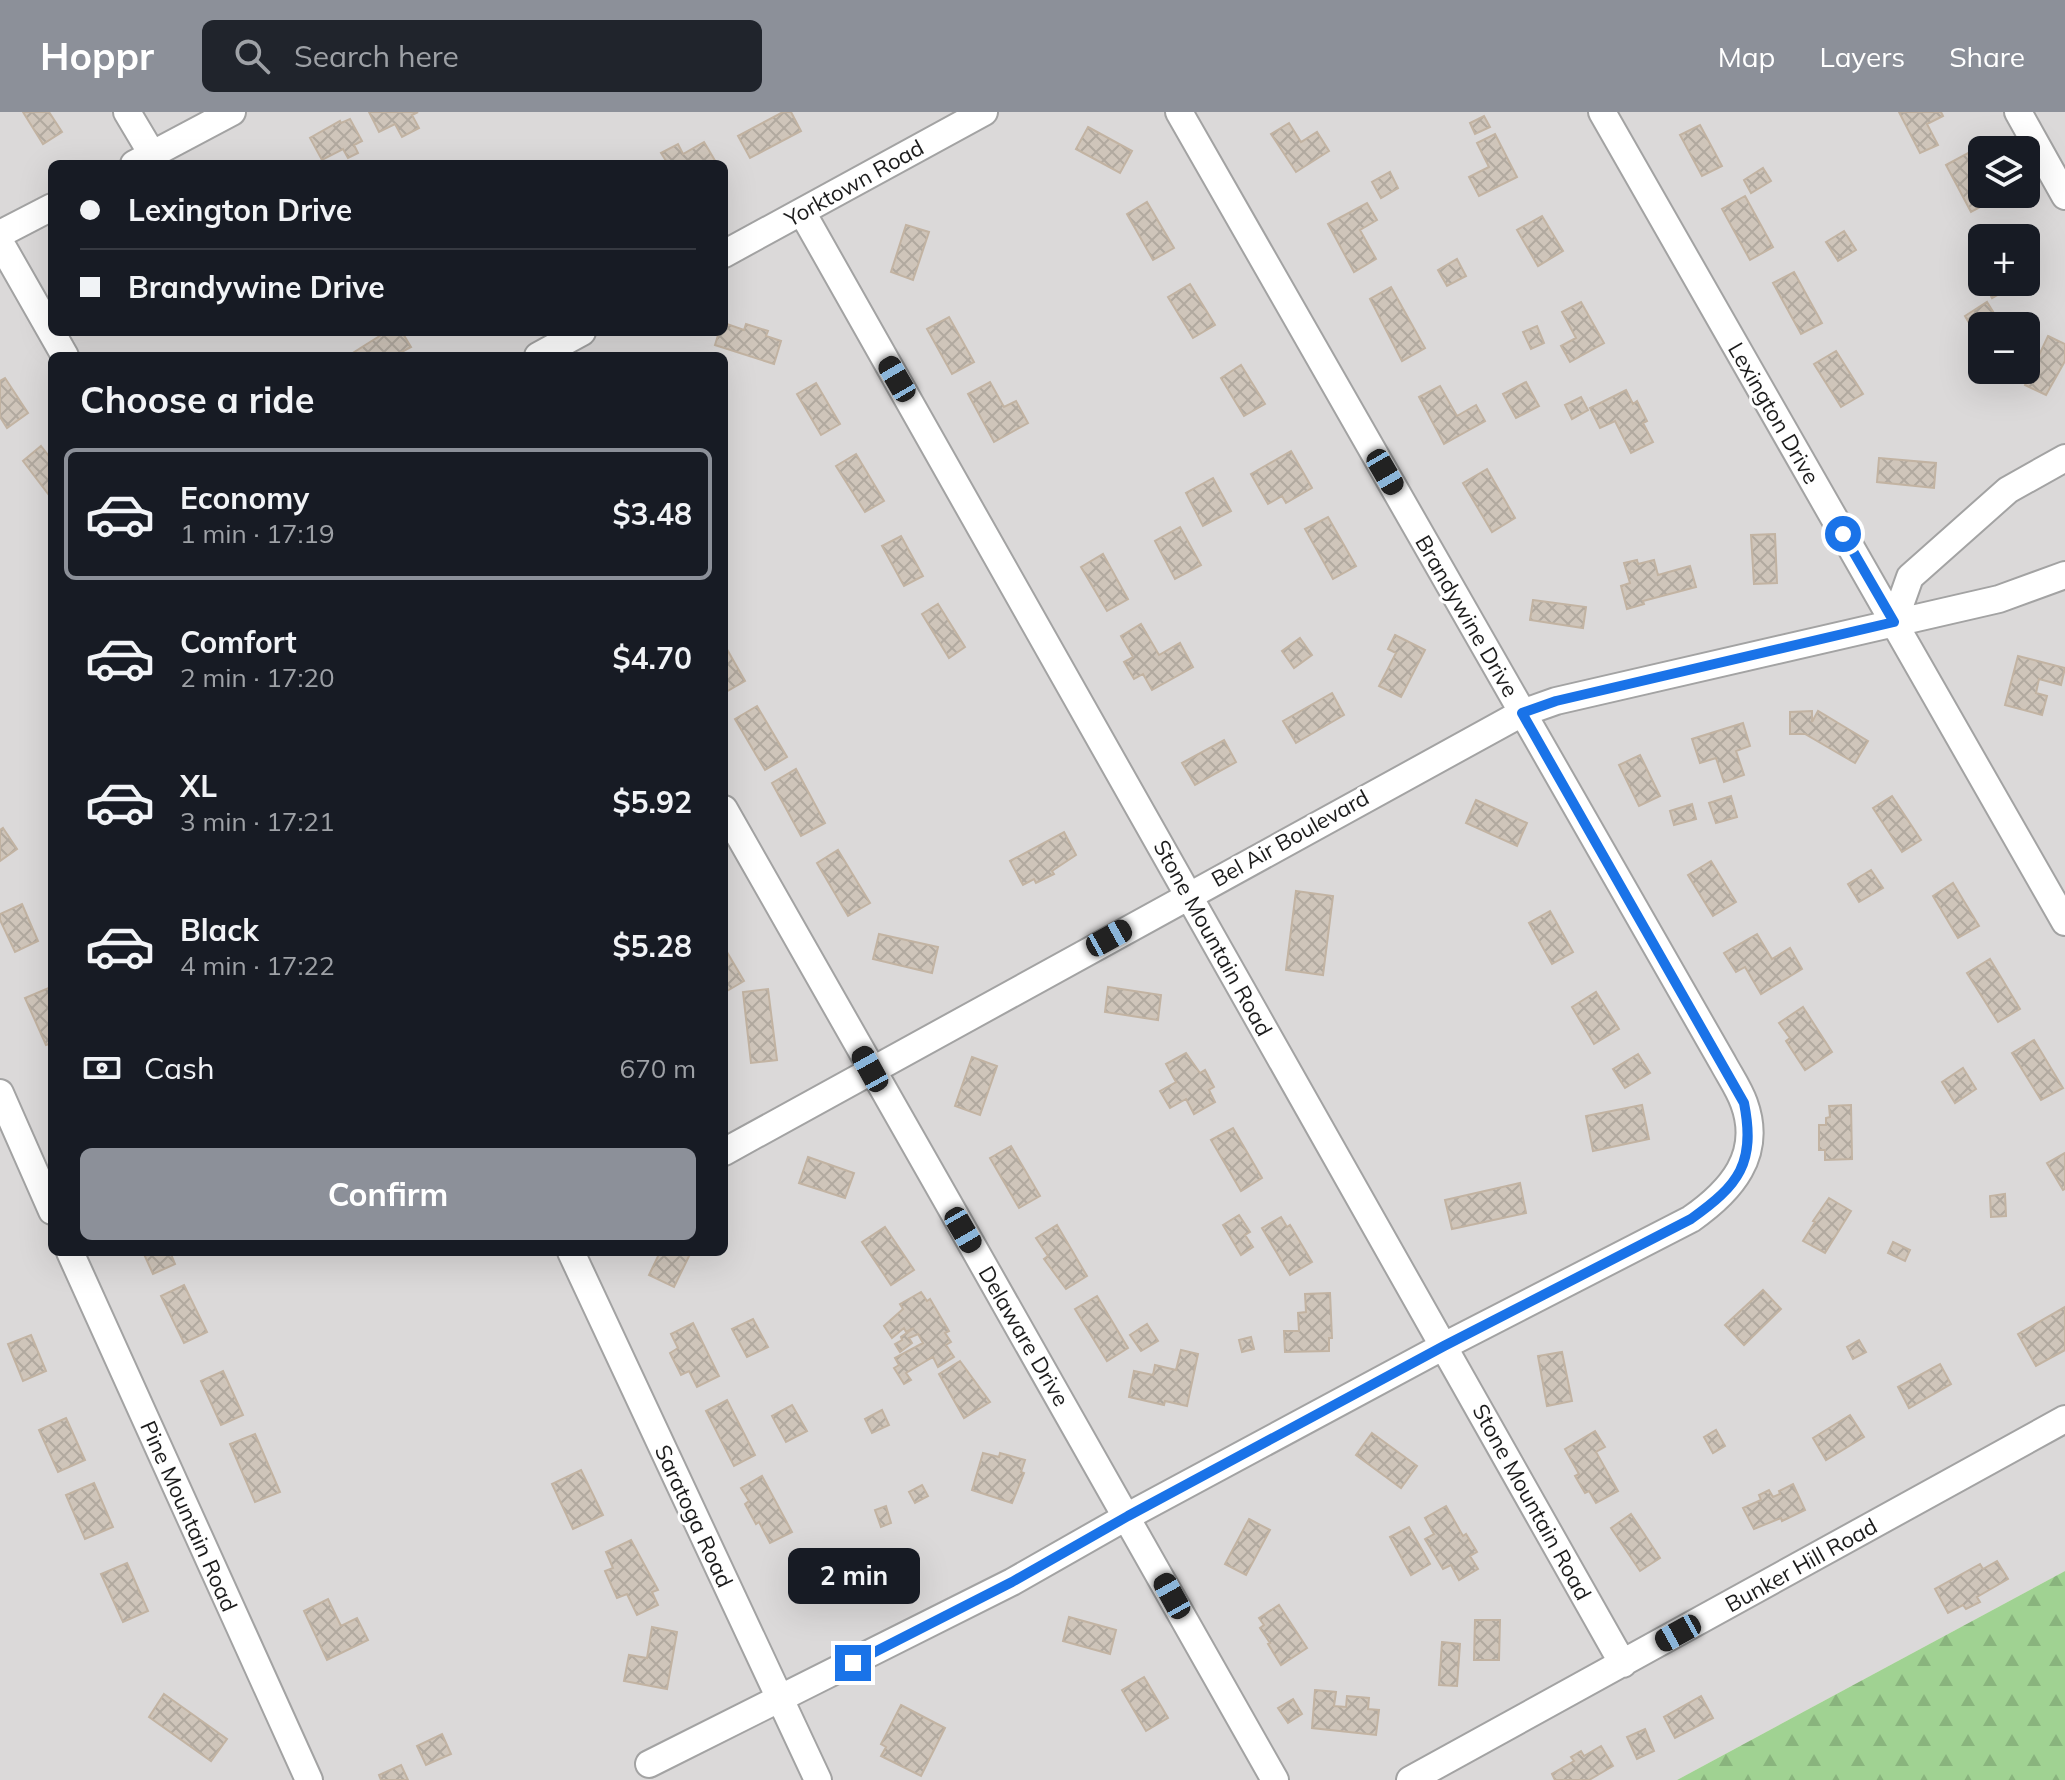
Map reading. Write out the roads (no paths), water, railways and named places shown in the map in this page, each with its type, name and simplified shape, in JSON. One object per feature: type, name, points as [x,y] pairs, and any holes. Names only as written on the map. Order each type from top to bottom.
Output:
[{"type":"street","points":[[127,112],[143,159],[232,112]]},
{"type":"street","name":"Yorktown Road","points":[[728,252],[984,112]]},
{"type":"street","name":"Brandywine Drive","points":[[649,1764],[1012,1582],[1444,1346],[1703,1211],[1732,1185],[1745,1163],[1750,1130],[1744,1103],[1723,1063],[1179,112]]},
{"type":"street","name":"Lexington Drive","points":[[1602,112],[2065,922]]},
{"type":"street","points":[[2018,112],[2065,196]]},
{"type":"street","points":[[0,234],[48,209]]},
{"type":"street","name":"Stone Mountain Road","points":[[802,212],[1623,1664]]},
{"type":"street","points":[[0,242],[48,326]]},
{"type":"street","points":[[545,352],[575,336]]},
{"type":"street","points":[[1894,622],[1910,577],[2008,490],[2065,458]]},
{"type":"street","name":"Bel Air Boulevard","points":[[728,1150],[1522,713],[1556,701],[1999,599],[2065,575]]},
{"type":"street","name":"Delaware Drive","points":[[728,816],[1128,1516],[1275,1780]]},
{"type":"street","points":[[0,1093],[48,1202]]},
{"type":"street","name":"Pine Mountain Road","points":[[72,1256],[309,1780]]},
{"type":"street","name":"Saratoga Road","points":[[573,1256],[818,1780]]},
{"type":"street","name":"Bunker Hill Road","points":[[1410,1780],[2065,1419]]}]
